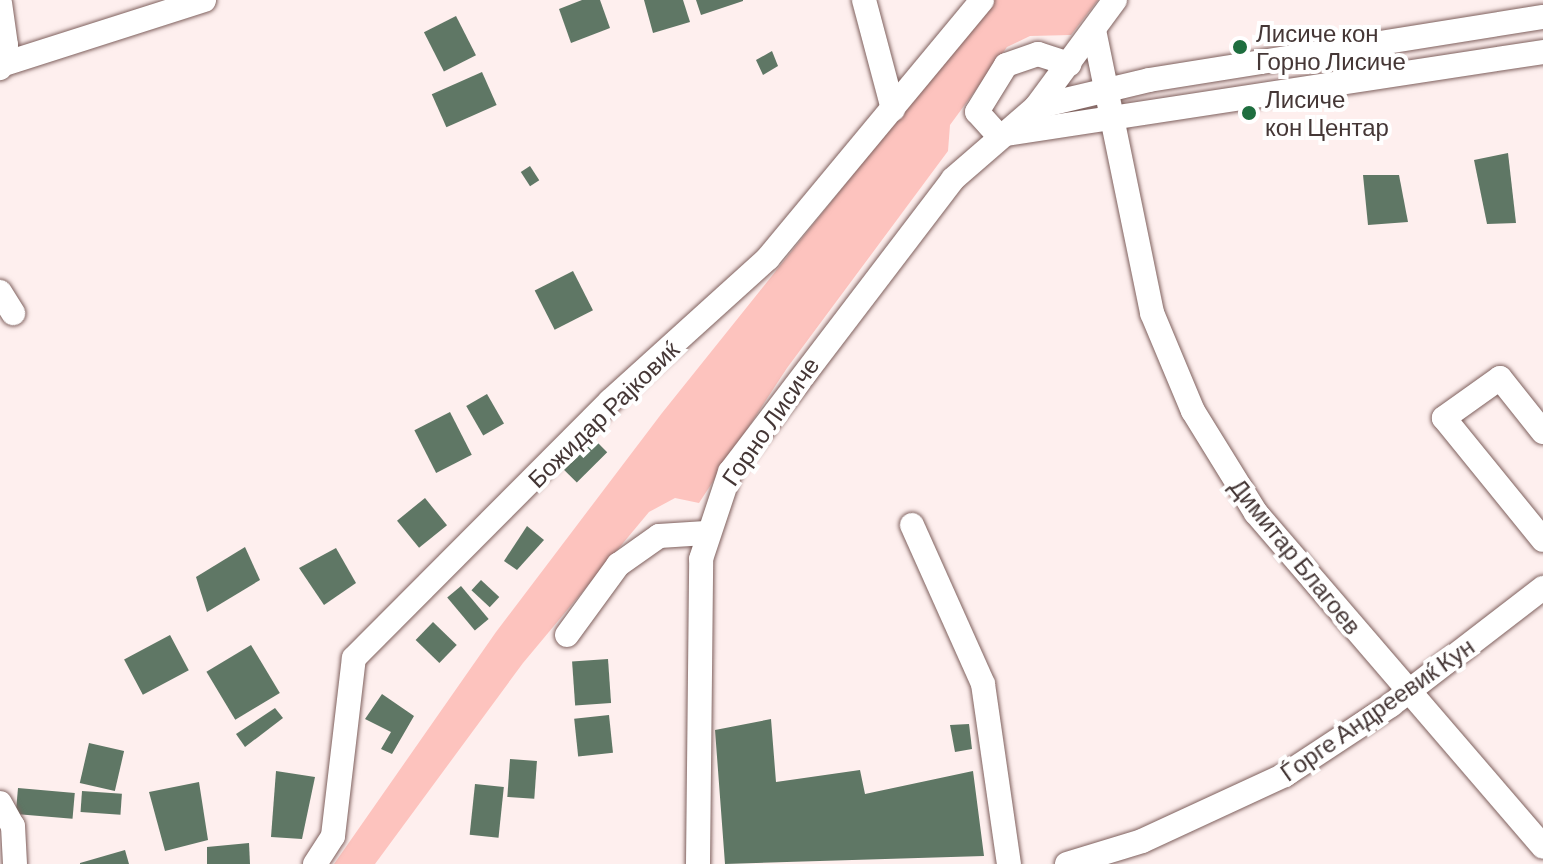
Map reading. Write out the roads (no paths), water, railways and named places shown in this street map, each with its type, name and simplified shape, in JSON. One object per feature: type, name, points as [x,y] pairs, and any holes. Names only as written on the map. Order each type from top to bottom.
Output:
[{"type":"street","points":[[0,3],[2,66],[204,0]]},
{"type":"street","points":[[864,0],[893,109]]},
{"type":"street","name":"Божидар Рајковиќ","points":[[315,864],[333,836],[354,658],[610,401],[768,258],[982,0]]},
{"type":"street","points":[[1036,107],[1115,0]]},
{"type":"street","points":[[1036,107],[1149,80],[1543,17]]},
{"type":"street","name":"Димитар Благоев","points":[[1094,30],[1115,120],[1152,313],[1182,388],[1256,513],[1407,694],[1543,847]]},
{"type":"street","points":[[1069,64],[1038,54],[1006,65],[977,112],[998,135],[1115,120],[1543,52]]},
{"type":"street","points":[[1099,55],[1149,80]]},
{"type":"street","name":"Горно Лисиче","points":[[698,864],[696,620],[706,533],[730,472],[768,417],[953,179],[998,135],[1036,107]]},
{"type":"street","points":[[1543,432],[1500,378],[1444,418],[1543,540]]},
{"type":"street","points":[[912,525],[983,684],[1009,864]]},
{"type":"street","points":[[567,635],[618,565],[659,536],[706,533]]},
{"type":"street","name":"Ѓорге Андреевиќ Кун","points":[[1067,864],[1238,799],[1407,694],[1543,588]]},
{"type":"street","points":[[0,803],[13,826],[15,864]]},
{"type":"place","name":"Лисиче кон Горно Лисиче","points":[[1240,47]]},
{"type":"place","name":"Лисиче кон Центар","points":[[1249,113]]}]
